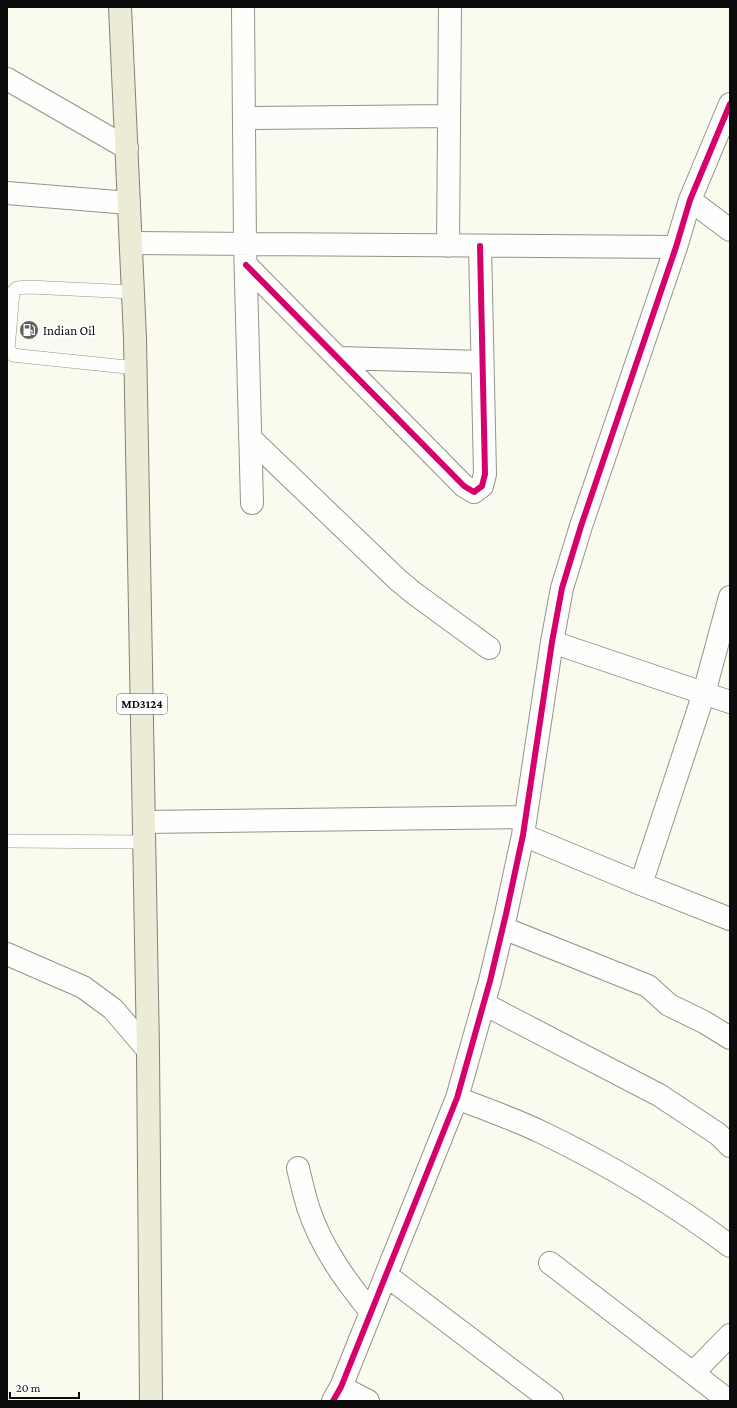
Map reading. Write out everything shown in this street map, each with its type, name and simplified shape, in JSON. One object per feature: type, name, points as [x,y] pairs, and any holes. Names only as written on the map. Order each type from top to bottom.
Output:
[{"type":"main road","name":"MD3124","points":[[120,7],[136,368],[148,1050],[151,1401]]},
{"type":"street","points":[[243,7],[246,255],[252,503]]},
{"type":"street","points":[[448,246],[450,7]]},
{"type":"street","points":[[7,78],[127,148]]},
{"type":"street","points":[[368,1401],[337,1394],[457,1098],[484,1004],[503,928],[524,826],[552,642],[562,588],[581,526],[676,247],[690,200],[730,104]]},
{"type":"street","points":[[244,118],[449,116]]},
{"type":"street","points":[[7,193],[129,203]]},
{"type":"street","points":[[690,200],[730,230]]},
{"type":"street","points":[[131,243],[246,255],[448,246],[676,247]]},
{"type":"street","points":[[246,255],[338,358],[464,486],[474,492],[482,486],[484,474],[480,246]]},
{"type":"street","points":[[338,358],[482,362]]},
{"type":"street","points":[[250,438],[398,580],[489,648]]},
{"type":"street","points":[[641,884],[704,692],[730,596]]},
{"type":"street","points":[[552,642],[730,702]]},
{"type":"street","points":[[144,832],[524,826],[641,884],[730,919]]},
{"type":"street","points":[[503,928],[648,986],[669,1005],[704,1022],[730,1038]]},
{"type":"street","points":[[7,954],[83,987],[113,1009],[148,1050]]},
{"type":"street","points":[[484,1004],[659,1095],[718,1134],[730,1146]]},
{"type":"street","points":[[457,1098],[540,1132],[620,1173],[697,1221],[730,1246]]},
{"type":"street","points":[[298,1168],[308,1208],[324,1246],[345,1280],[371,1312]]},
{"type":"street","points":[[550,1263],[729,1401]]},
{"type":"street","points":[[386,1275],[552,1401]]},
{"type":"street","points":[[693,1373],[730,1335]]},
{"type":"lane","points":[[133,292],[29,287],[18,288],[13,292],[8,349],[12,355],[136,368]]},
{"type":"lane","points":[[7,841],[144,832]]},
{"type":"cycle path","points":[[333,1401],[341,1387],[457,1098],[490,981],[523,835],[552,642],[562,588],[581,526],[676,247],[690,200],[730,104]]},
{"type":"cycle path","points":[[246,265],[464,486],[474,492],[482,486],[485,474],[480,246]]},
{"type":"place","name":"Indian Oil","points":[[29,330]]}]
